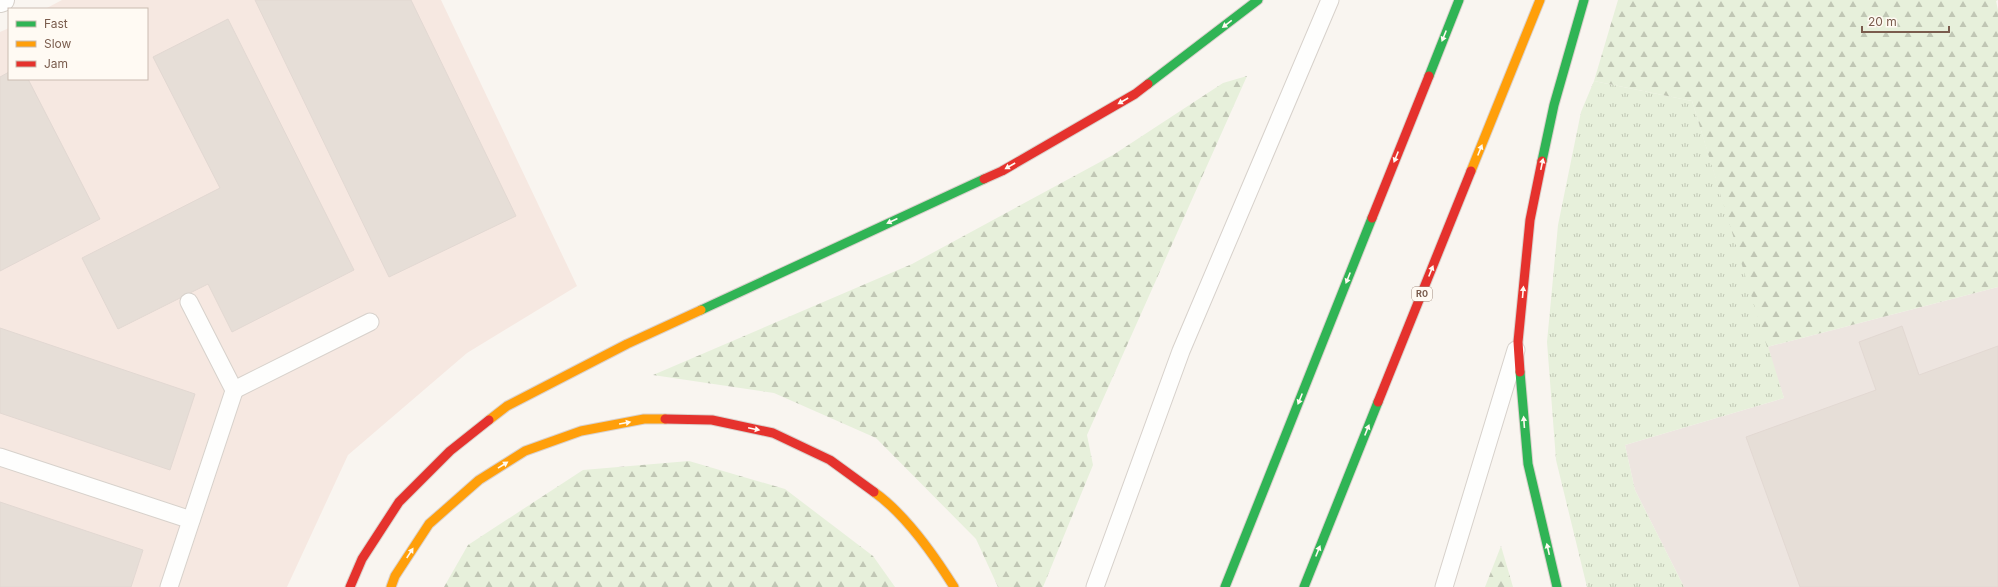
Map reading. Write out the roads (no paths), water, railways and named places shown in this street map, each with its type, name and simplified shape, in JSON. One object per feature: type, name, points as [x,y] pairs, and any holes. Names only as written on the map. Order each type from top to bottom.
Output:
[{"type":"highway","points":[[350,587],[362,559],[399,502],[450,451],[507,406],[627,344],[1002,171],[1135,94],[1258,0]]},
{"type":"highway","points":[[1225,587],[1459,0]]},
{"type":"highway","name":"R0","points":[[1304,587],[1540,0]]},
{"type":"highway","points":[[1557,587],[1528,464],[1518,342],[1530,220],[1554,105],[1584,0]]},
{"type":"highway","points":[[390,587],[395,576],[429,524],[479,480],[532,449],[581,431],[644,419],[712,420],[765,431],[773,433],[830,460],[886,501],[937,559],[954,587]]},
{"type":"lane","points":[[1095,587],[1181,351],[1330,0]]},
{"type":"lane","points":[[190,302],[235,389]]},
{"type":"lane","points":[[169,587],[235,389],[370,322]]},
{"type":"lane","points":[[1444,587],[1518,342]]},
{"type":"lane","points":[[0,457],[191,520]]}]
